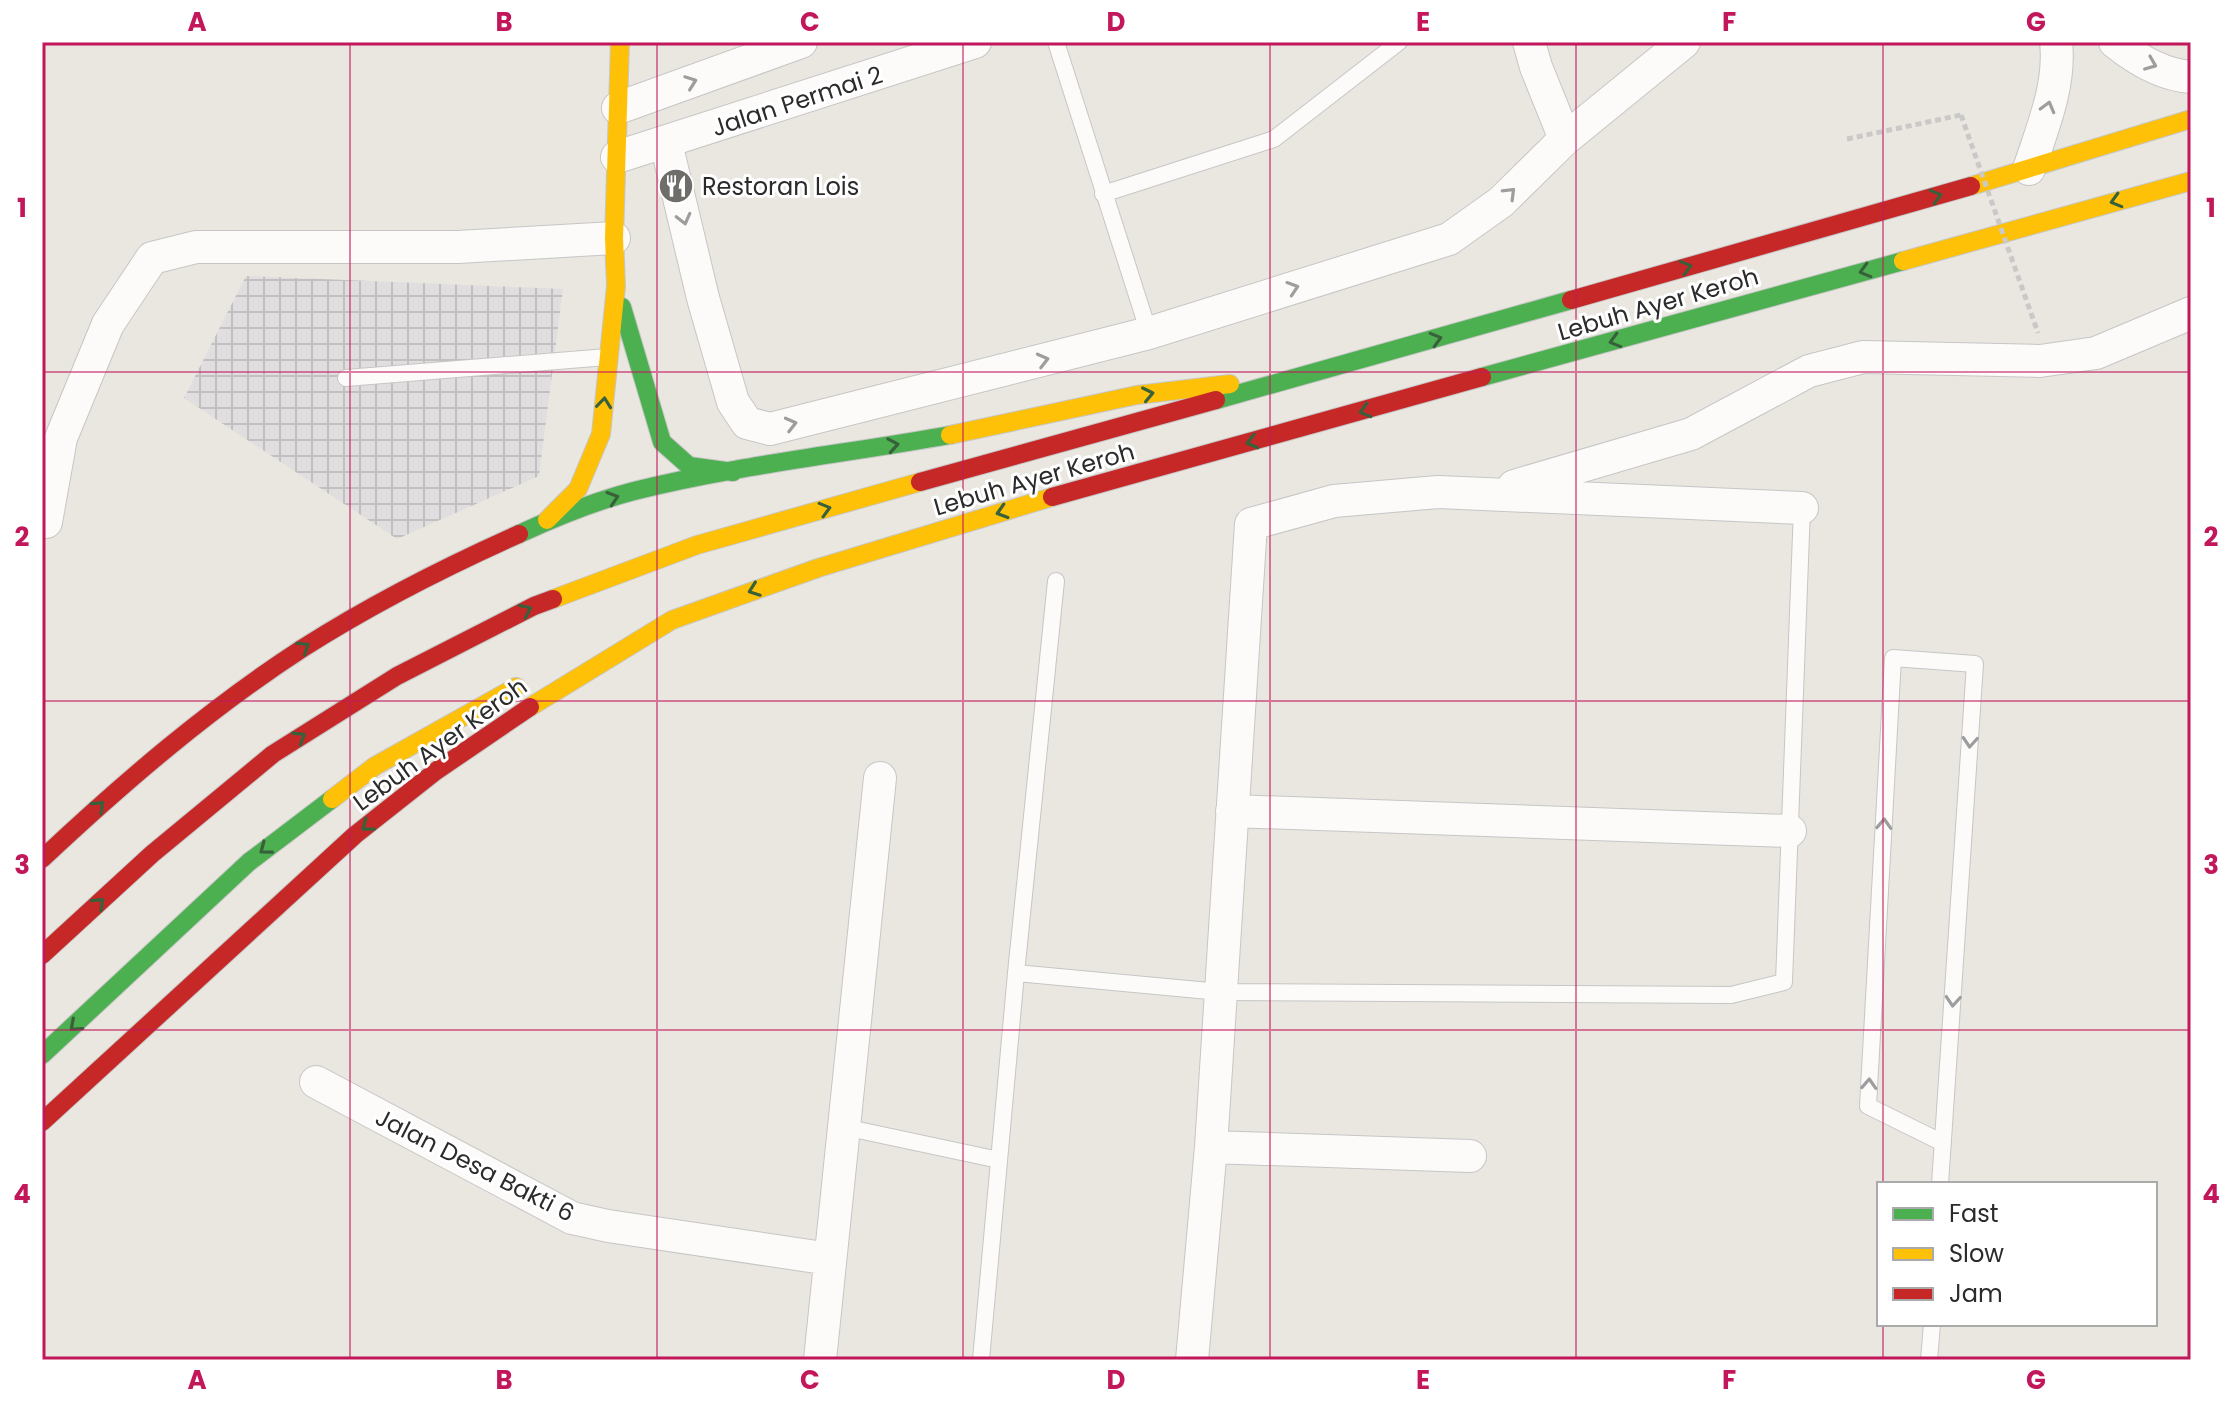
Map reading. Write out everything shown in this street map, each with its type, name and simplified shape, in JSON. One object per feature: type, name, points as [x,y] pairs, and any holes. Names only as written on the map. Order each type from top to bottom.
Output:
[{"type":"main road","points":[[547,520],[578,489],[601,434],[616,286],[614,238],[620,42]]},
{"type":"main road","name":"Lebuh Ayer Keroh","points":[[42,955],[152,854],[273,754],[397,676],[534,606],[697,545],[1307,376],[2029,169],[2191,119]]},
{"type":"main road","name":"Lebuh Ayer Keroh","points":[[42,1122],[355,835],[436,771],[526,709],[672,620],[818,568],[1058,495],[2191,181]]},
{"type":"main road","points":[[616,286],[662,442],[689,466],[733,472]]},
{"type":"main road","points":[[42,859],[144,766],[241,688],[352,617],[435,572],[547,520],[632,492],[733,472],[951,435],[1163,391],[1307,376]]},
{"type":"main road","points":[[559,669],[672,620]]},
{"type":"main road","points":[[42,1055],[261,852],[375,766],[502,693],[531,681]]},
{"type":"street","points":[[618,108],[801,42]]},
{"type":"street","name":"Jalan Permai 2","points":[[617,157],[975,42]]},
{"type":"street","points":[[1529,42],[1565,139]]},
{"type":"street","points":[[666,143],[703,298],[733,402],[747,423],[770,429],[1149,333],[1449,239],[1501,202],[1565,139],[1684,42]]},
{"type":"street","points":[[2029,169],[2050,106],[2058,58],[2056,42]]},
{"type":"street","points":[[2115,42],[2135,58],[2180,76],[2191,77]]},
{"type":"street","points":[[46,522],[61,438],[108,324],[152,258],[196,247],[458,247],[614,238]]},
{"type":"street","points":[[1492,493],[1691,434],[1809,371],[1823,367],[1863,357],[2040,361],[2096,353],[2191,313]]},
{"type":"street","points":[[1192,1360],[1211,1147],[1251,524],[1334,501],[1438,492],[1802,508]]},
{"type":"street","points":[[820,1360],[880,778]]},
{"type":"street","points":[[1232,811],[1790,831]]},
{"type":"street","name":"Jalan Desa Bakti 6","points":[[316,1082],[572,1218],[830,1259]]},
{"type":"street","points":[[1211,1147],[1470,1156]]},
{"type":"lane","points":[[1056,42],[1149,333]]},
{"type":"lane","points":[[1103,194],[1274,139],[1399,42]]},
{"type":"lane","points":[[346,378],[608,356]]},
{"type":"lane","points":[[1016,973],[1220,992],[1731,995],[1784,982],[1802,508]]},
{"type":"lane","points":[[981,1360],[1056,581]]},
{"type":"lane","points":[[1940,1182],[1943,1143],[1975,664],[1893,658],[1868,1106],[1943,1143]]},
{"type":"lane","points":[[844,1127],[999,1160]]},
{"type":"lane","points":[[1929,1360],[1932,1326]]},
{"type":"path","points":[[1847,139],[1961,115],[2038,333]]},
{"type":"shaded area","points":[[246,276],[563,289],[539,476],[397,539],[184,398]]},
{"type":"traffic: fast","points":[[1482,377],[1903,261]]},
{"type":"traffic: fast","points":[[1216,400],[1571,300]]},
{"type":"traffic: fast","points":[[622,307],[662,442],[689,466],[733,472]]},
{"type":"traffic: fast","points":[[519,534],[605,500],[673,482],[950,435]]},
{"type":"traffic: fast","points":[[42,1055],[249,862],[332,799]]},
{"type":"traffic: slow","points":[[547,520],[578,489],[601,434],[616,286],[614,238],[620,42]]},
{"type":"traffic: slow","points":[[1971,186],[2191,119]]},
{"type":"traffic: slow","points":[[1903,261],[2191,181]]},
{"type":"traffic: slow","points":[[950,435],[1137,395],[1230,384]]},
{"type":"traffic: slow","points":[[553,599],[697,545],[920,482]]},
{"type":"traffic: slow","points":[[530,707],[672,620],[818,568],[1052,497]]},
{"type":"traffic: slow","points":[[332,799],[375,766],[516,687]]},
{"type":"traffic: jam","points":[[1571,300],[1971,186]]},
{"type":"traffic: jam","points":[[1052,497],[1482,377]]},
{"type":"traffic: jam","points":[[920,482],[1216,400]]},
{"type":"traffic: jam","points":[[42,859],[168,748],[268,671],[382,601],[519,534]]},
{"type":"traffic: jam","points":[[42,955],[152,854],[273,754],[397,676],[553,599]]},
{"type":"traffic: jam","points":[[42,1122],[355,835],[436,771],[530,707]]},
{"type":"place","name":"Restoran Lois","points":[[676,186]]}]
